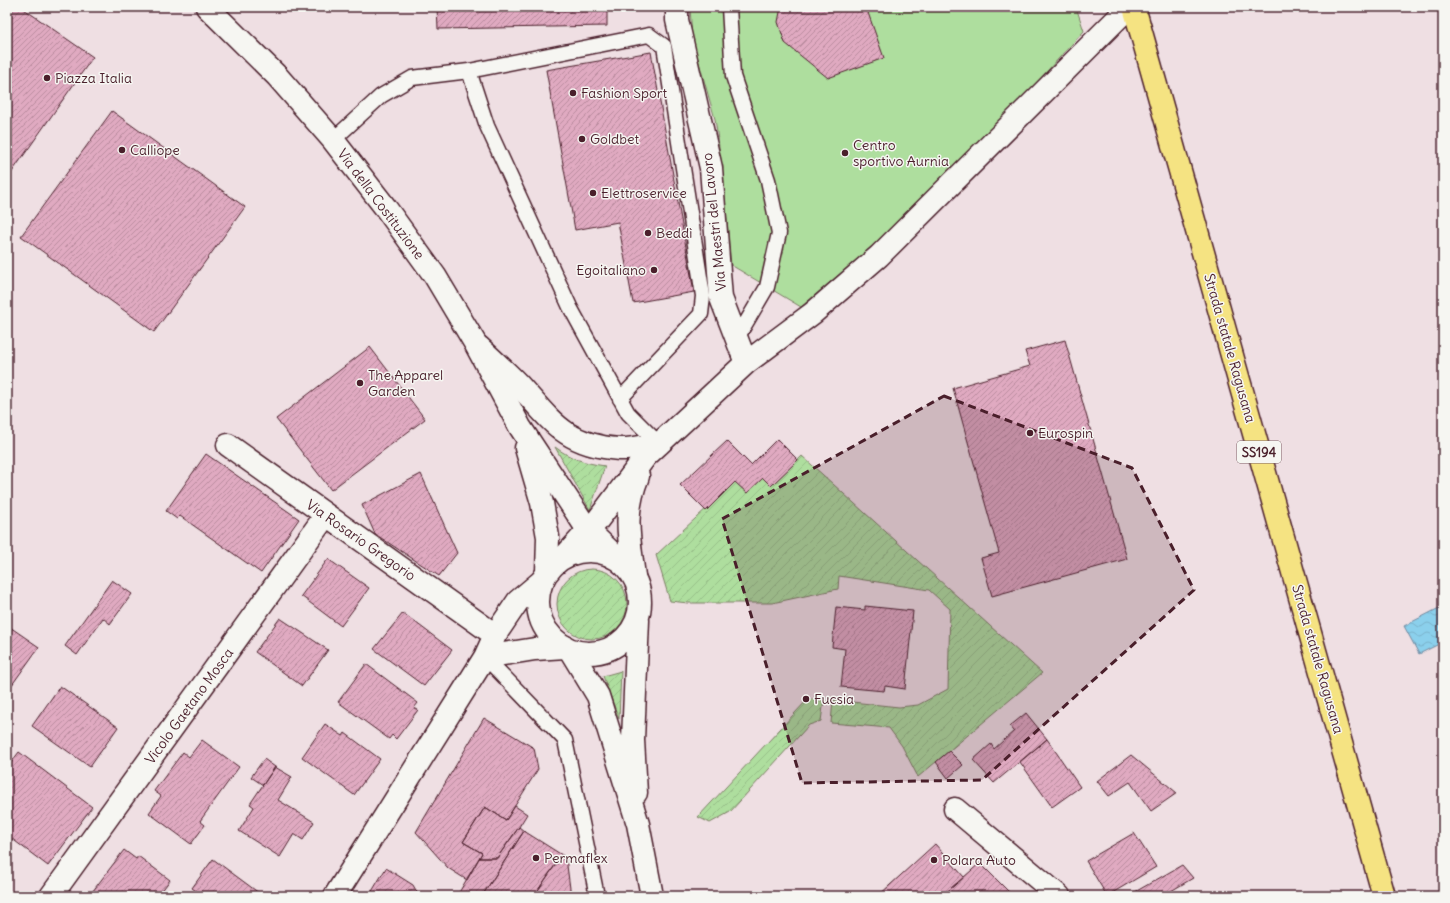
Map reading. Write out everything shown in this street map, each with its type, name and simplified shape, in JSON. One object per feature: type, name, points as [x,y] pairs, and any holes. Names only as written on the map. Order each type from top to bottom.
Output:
[{"type":"main road","name":"Strada statale Ragusana","points":[[1134,7],[1384,896]]},
{"type":"street","name":"Via della Costituzione","points":[[207,7],[277,76],[333,140],[435,276],[475,343],[520,427]]},
{"type":"street","name":"Via Maestri del Lavoro","points":[[677,7],[677,20],[711,168],[721,298],[746,363]]},
{"type":"street","points":[[335,896],[485,657],[495,635],[518,602],[565,556],[588,530],[652,450],[746,363],[813,313],[879,256],[1129,7]]},
{"type":"street","points":[[475,343],[517,383],[545,416],[559,429],[575,439],[595,446],[652,450]]},
{"type":"street","points":[[520,427],[588,530],[634,576]]},
{"type":"street","points":[[520,427],[542,503],[548,538],[545,576],[538,595],[538,610],[543,625],[552,638],[567,649],[598,696],[638,824],[652,896]]},
{"type":"street","name":"Via Rosario Gregorio","points":[[228,445],[495,635]]},
{"type":"street","points":[[638,824],[633,740],[638,619],[641,605],[639,589],[634,576],[627,519],[631,493],[652,450]]},
{"type":"street","name":"Vicolo Gaetano Mosca","points":[[51,896],[326,515]]},
{"type":"street","points":[[565,556],[578,551],[592,550],[606,553],[618,559]]},
{"type":"street","points":[[485,657],[535,649],[567,649],[584,653],[598,653],[611,649],[627,637],[638,619]]},
{"type":"street","points":[[955,809],[1059,896]]},
{"type":"lane","points":[[729,7],[728,16],[733,76],[768,180],[779,233],[767,287],[737,338]]},
{"type":"lane","points":[[333,140],[381,96],[412,78],[469,71],[649,35],[664,46],[703,296],[701,314],[620,399]]},
{"type":"lane","points":[[469,71],[487,126],[570,307],[628,413],[652,450]]},
{"type":"lane","points":[[485,657],[565,740],[597,896]]},
{"type":"highlighted area","points":[[944,396],[1132,468],[1194,590],[982,780],[802,783],[722,519]]},
{"type":"green space","name":"Centro sportivo Aurnia","points":[[690,7],[1076,7],[1084,31],[990,133],[904,219],[801,307],[731,265],[723,174],[715,119],[692,38]]},
{"type":"green space","points":[[555,447],[578,460],[605,466],[590,510]]},
{"type":"green space","points":[[802,456],[1042,673],[918,777],[902,746],[889,728],[831,723],[833,700],[899,707],[918,705],[948,689],[950,609],[929,590],[839,576],[838,589],[772,603],[688,603],[670,601],[656,555],[735,482],[747,493],[763,478],[771,486]]},
{"type":"green space","points":[[585,569],[599,569],[612,575],[621,584],[625,590],[627,604],[625,618],[617,629],[606,637],[599,639],[585,639],[578,637],[567,629],[559,618],[557,611],[557,597],[559,590],[567,579],[578,571]]},
{"type":"green space","points":[[621,671],[619,719],[603,676]]},
{"type":"green space","points":[[808,699],[824,700],[821,721],[809,725],[730,812],[710,823],[698,817]]},
{"type":"water","points":[[1443,606],[1443,642],[1419,654],[1404,626]]},
{"type":"building","points":[[7,7],[21,7],[93,57],[7,179]]},
{"type":"building","points":[[437,7],[607,7],[607,26],[438,29]]},
{"type":"building","points":[[781,7],[866,7],[884,58],[828,78],[785,43],[778,22]]},
{"type":"building","points":[[651,52],[694,292],[633,303],[618,222],[575,230],[546,70]]},
{"type":"building","points":[[112,111],[245,207],[154,332],[21,236]]},
{"type":"building","points":[[1065,340],[1127,559],[992,596],[981,558],[999,553],[953,388],[1030,366],[1025,351]]},
{"type":"building","name":"The Apparel Garden","points":[[370,347],[425,419],[331,490],[276,419]]},
{"type":"building","points":[[777,439],[798,460],[771,486],[763,478],[747,493],[735,482],[706,511],[680,485],[727,441],[751,465]]},
{"type":"building","points":[[206,454],[299,519],[261,573],[180,516],[177,519],[166,511]]},
{"type":"building","points":[[421,474],[457,553],[439,576],[375,534],[362,505]]},
{"type":"building","points":[[328,559],[369,588],[341,626],[301,596]]},
{"type":"building","points":[[112,580],[132,594],[110,624],[103,618],[77,655],[65,646]]},
{"type":"building","points":[[865,606],[913,611],[905,689],[885,686],[884,691],[841,687],[845,649],[832,647],[836,607],[865,610]]},
{"type":"building","points":[[403,613],[452,650],[424,686],[374,649]]},
{"type":"building","points":[[280,618],[328,650],[302,686],[255,652]]},
{"type":"building","points":[[7,625],[39,647],[9,689],[7,688]]},
{"type":"building","points":[[366,664],[418,703],[414,708],[418,710],[396,739],[392,735],[389,739],[338,702]]},
{"type":"building","points":[[60,686],[118,727],[90,767],[32,726]]},
{"type":"building","points":[[1026,713],[1047,739],[994,783],[973,760],[991,744],[994,749],[1014,731],[1010,726]]},
{"type":"building","points":[[484,718],[534,748],[538,769],[506,820],[485,807],[463,842],[482,853],[467,880],[448,868],[416,832]]},
{"type":"building","points":[[325,724],[343,736],[345,733],[380,759],[354,795],[302,757]]},
{"type":"building","points":[[1047,739],[1080,787],[1052,807],[1020,762]]},
{"type":"building","points":[[202,740],[239,767],[200,821],[205,825],[191,844],[149,813],[161,796],[154,791],[183,752],[189,757]]},
{"type":"building","points":[[949,751],[963,765],[948,778],[936,762]]},
{"type":"building","points":[[19,752],[92,807],[48,866],[7,835],[7,768]]},
{"type":"building","points":[[1131,755],[1177,793],[1151,811],[1130,782],[1109,796],[1097,781]]},
{"type":"building","points":[[264,759],[275,767],[263,785],[251,777]]},
{"type":"building","points":[[275,767],[292,777],[278,800],[314,822],[303,840],[294,834],[280,857],[239,831],[254,807],[250,804]]},
{"type":"building","points":[[515,806],[527,814],[497,858],[479,858],[482,853],[463,842],[485,807],[506,820]]},
{"type":"building","points":[[519,827],[524,831],[482,896],[457,896],[479,858],[497,858]]},
{"type":"building","points":[[524,831],[562,855],[534,896],[482,896]]},
{"type":"building","points":[[1134,833],[1156,867],[1107,896],[1086,861]]},
{"type":"building","name":"Polara Auto","points":[[935,844],[964,877],[942,896],[878,896]]},
{"type":"building","points":[[124,850],[136,859],[138,856],[170,880],[158,896],[89,896]]},
{"type":"building","points":[[562,855],[566,858],[571,896],[534,896]]},
{"type":"building","points":[[213,859],[263,896],[203,896],[192,888]]},
{"type":"building","points":[[980,863],[1013,896],[942,896],[964,877]]},
{"type":"building","points":[[1182,865],[1193,878],[1171,891],[1175,896],[1128,896]]},
{"type":"building","points":[[386,868],[413,885],[419,896],[376,896],[371,893]]},
{"type":"place","name":"Piazza Italia","points":[[47,78]]},
{"type":"place","name":"Fashion Sport","points":[[573,93]]},
{"type":"place","name":"Goldbet","points":[[582,139]]},
{"type":"place","name":"Calliope","points":[[122,150]]},
{"type":"place","name":"Centro sportivo Aurnia","points":[[845,153]]},
{"type":"place","name":"Elettroservice","points":[[593,193]]},
{"type":"place","name":"Beddì","points":[[648,233]]},
{"type":"place","name":"Egoitaliano","points":[[654,270]]},
{"type":"place","name":"The Apparel Garden","points":[[360,383]]},
{"type":"place","name":"Eurospin","points":[[1030,433]]},
{"type":"place","name":"Fucsia","points":[[806,699]]},
{"type":"place","name":"Permaflex","points":[[536,858]]},
{"type":"place","name":"Polara Auto","points":[[934,860]]}]
